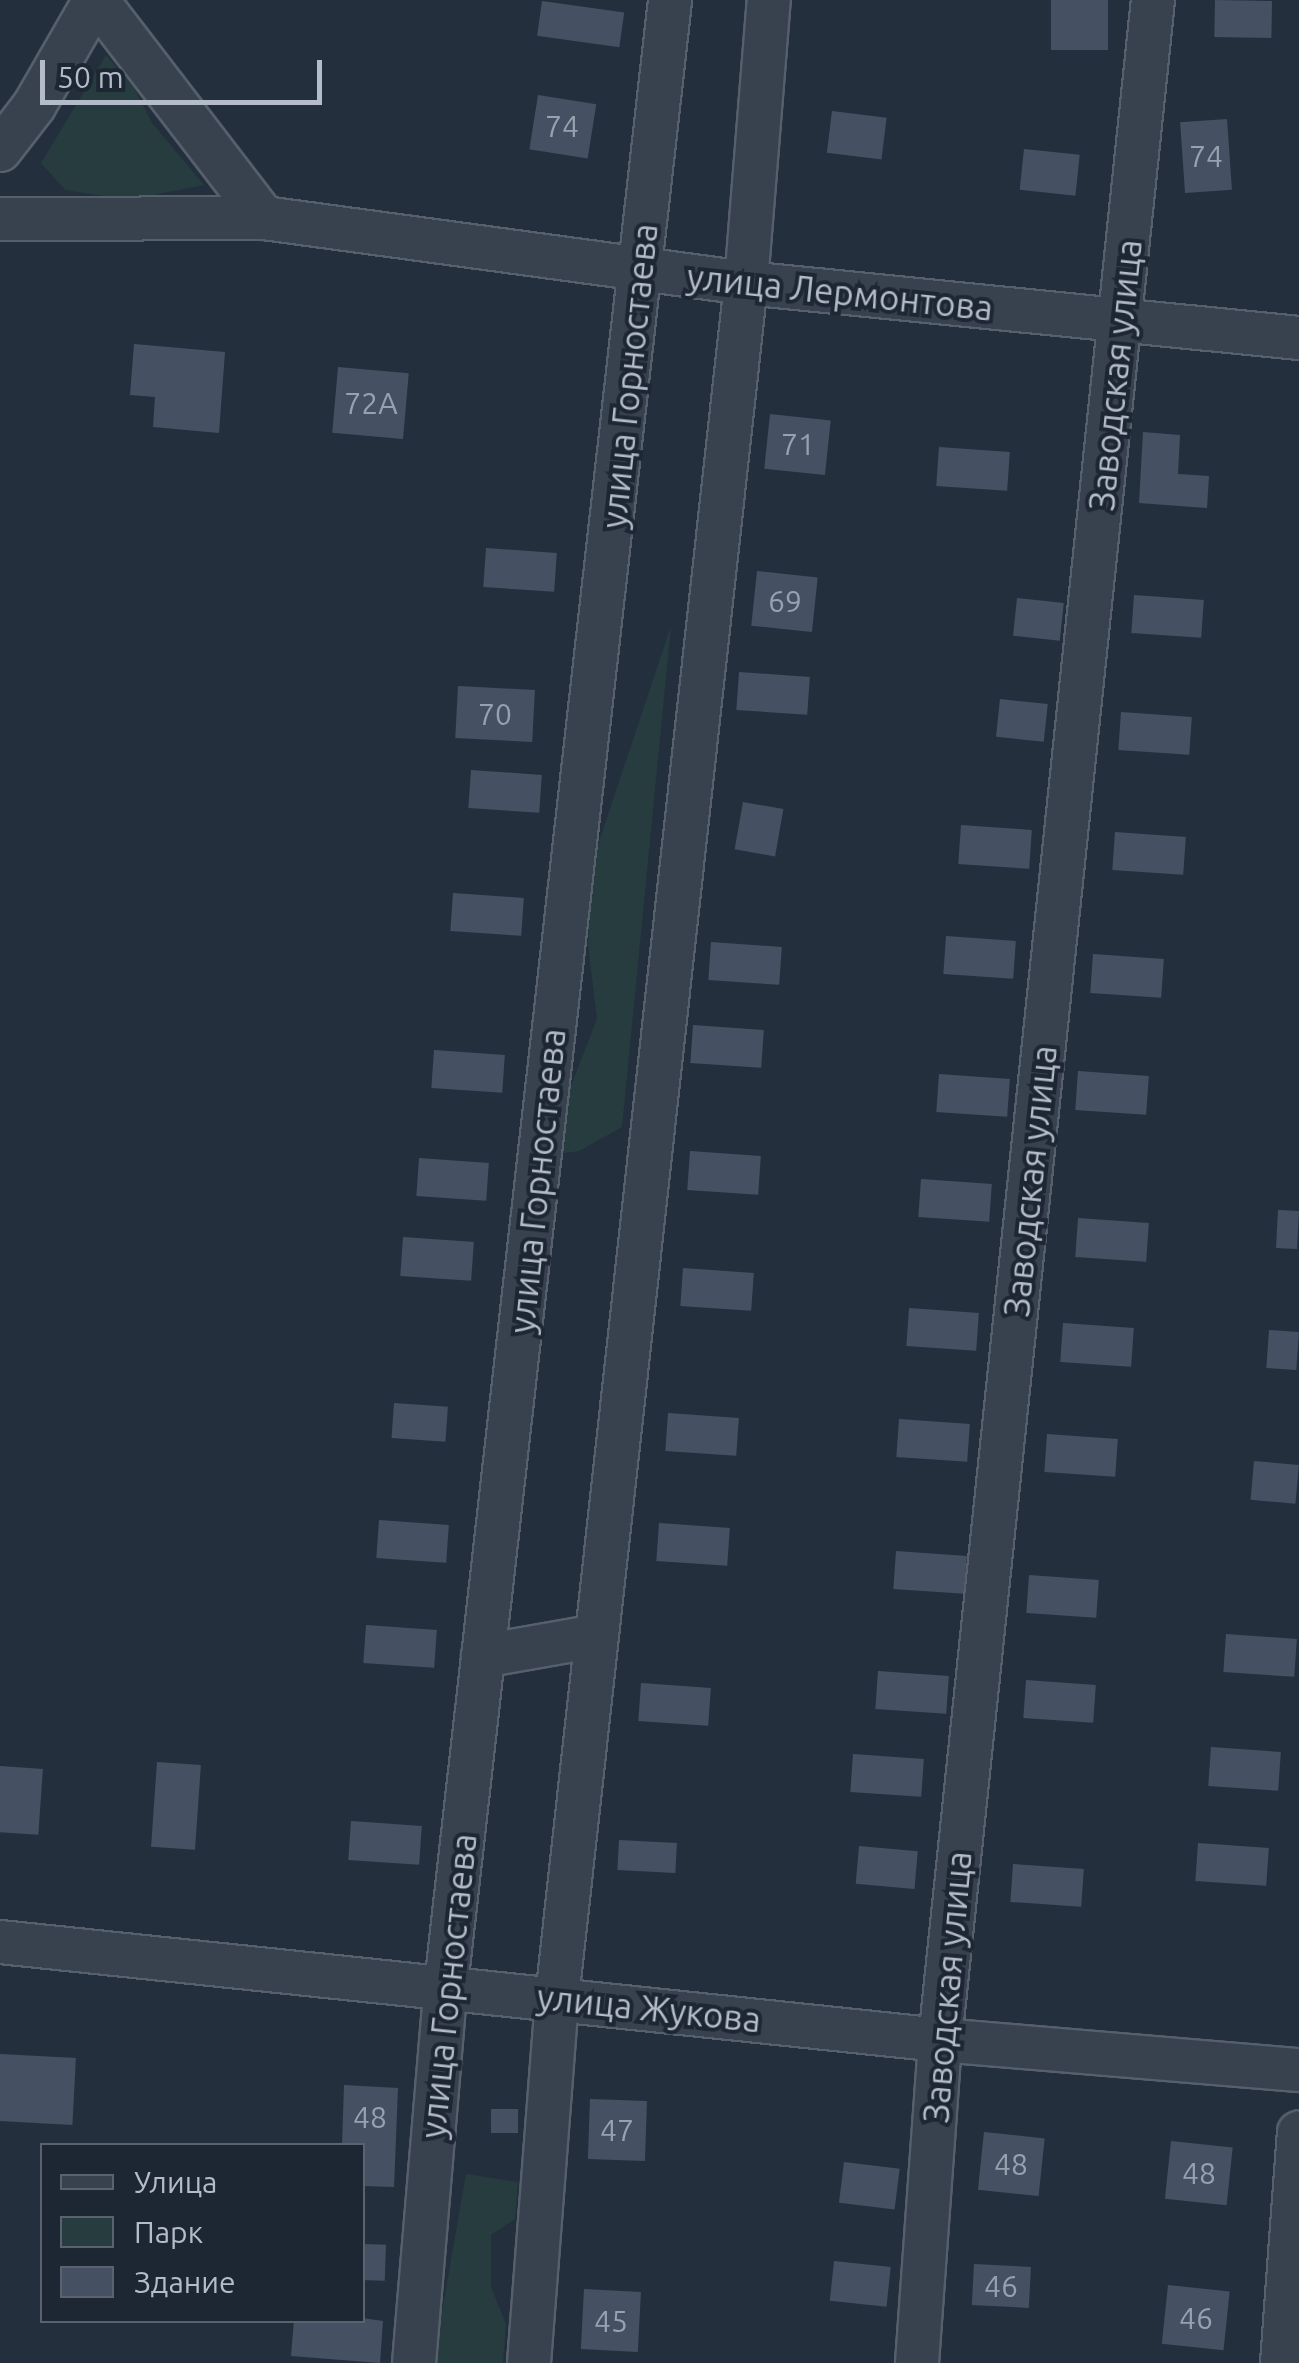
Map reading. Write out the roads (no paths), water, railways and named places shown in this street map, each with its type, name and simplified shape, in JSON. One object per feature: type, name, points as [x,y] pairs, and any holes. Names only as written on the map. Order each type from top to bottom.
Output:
[{"type":"street","points":[[0,150],[34,106],[96,0],[264,218]]},
{"type":"street","name":"улица Горностаева","points":[[414,2363],[446,1985],[670,0]]},
{"type":"street","points":[[529,2363],[557,1998],[746,283],[769,0]]},
{"type":"street","name":"Заводская улица","points":[[916,2363],[940,2040],[1153,0]]},
{"type":"street","name":"улица Лермонтова","points":[[0,219],[264,218],[746,283],[1299,338]]},
{"type":"street","points":[[483,1656],[596,1636]]},
{"type":"street","name":"улица Жукова","points":[[0,1942],[446,1985],[940,2040],[1299,2070]]},
{"type":"street","points":[[1282,2363],[1299,2133]]}]
